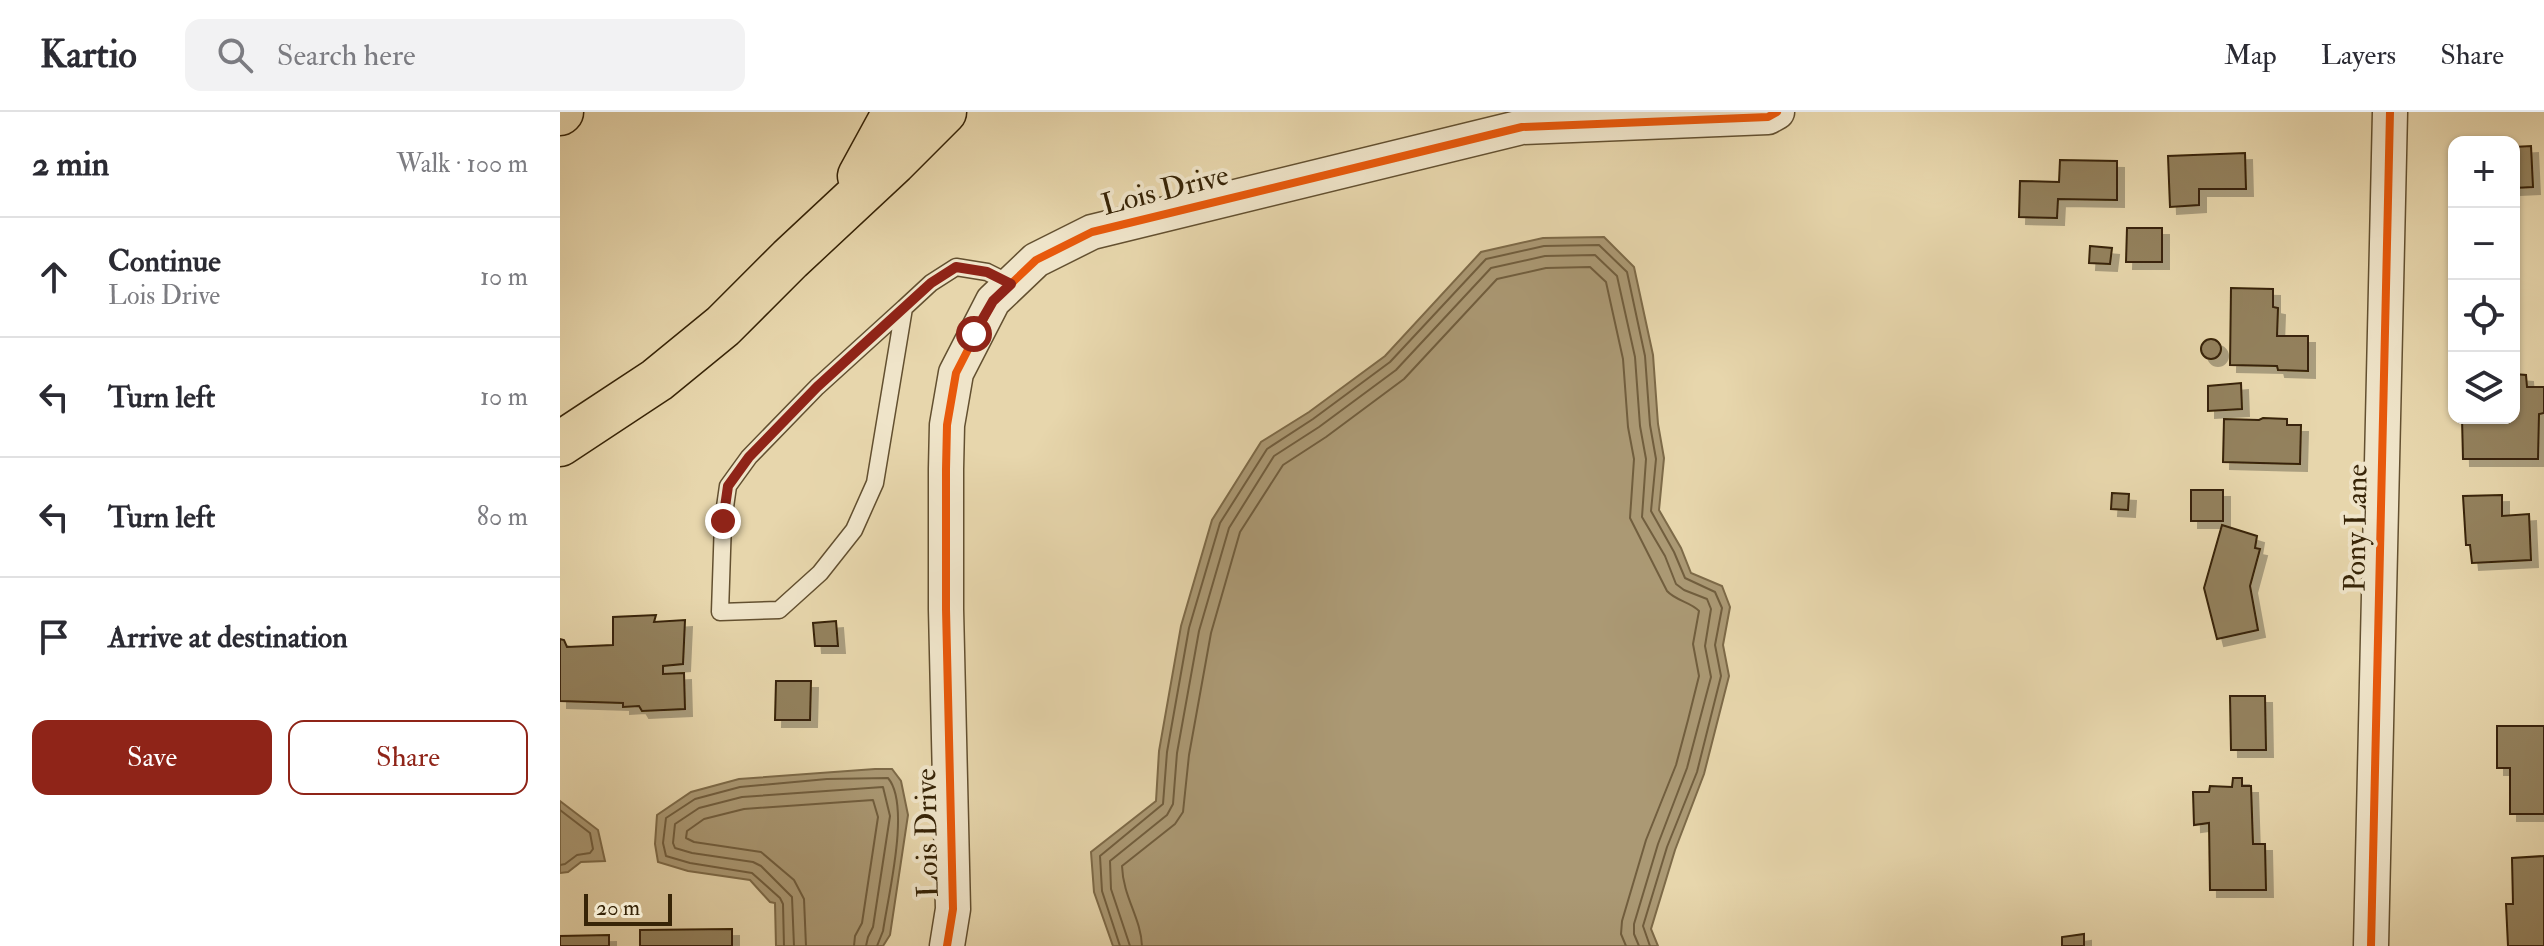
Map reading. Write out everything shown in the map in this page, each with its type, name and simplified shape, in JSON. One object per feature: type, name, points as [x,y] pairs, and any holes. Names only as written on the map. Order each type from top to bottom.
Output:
[{"type":"highway","points":[[841,209],[895,112]]},
{"type":"highway","points":[[560,444],[657,380],[723,326],[944,112]]},
{"type":"street","name":"Lois Drive","points":[[947,946],[953,909],[946,609],[947,425],[956,373],[993,301],[1036,260],[1092,232],[1522,127],[1768,117],[1777,112]]},
{"type":"street","name":"Pony Lane","points":[[2371,946],[2390,112]]},
{"type":"lane","points":[[904,308],[875,483],[854,530],[820,573],[779,610],[720,612],[723,521],[728,486],[749,457],[817,387],[931,283],[956,267],[987,272],[1011,284]]},
{"type":"water","points":[[1604,237],[1634,267],[1653,355],[1664,458],[1659,510],[1681,548],[1691,573],[1722,586],[1730,607],[1723,645],[1729,676],[1704,774],[1675,850],[1651,929],[1658,946],[1113,946],[1094,892],[1091,852],[1156,801],[1159,751],[1181,626],[1212,520],[1261,442],[1309,412],[1385,356],[1481,252],[1543,238]]},
{"type":"water","points":[[892,769],[901,781],[908,815],[890,935],[883,946],[776,946],[775,903],[770,902],[750,880],[688,871],[658,862],[655,844],[657,815],[691,792],[739,779]]},
{"type":"water","points":[[560,801],[598,830],[605,861],[581,862],[568,872],[560,873]]},
{"type":"building","points":[[2531,146],[2533,187],[2520,188],[2520,147]]},
{"type":"building","points":[[2245,153],[2246,189],[2199,189],[2199,205],[2170,207],[2168,156]]},
{"type":"building","points":[[2060,160],[2117,161],[2117,200],[2058,199],[2057,218],[2019,217],[2020,181],[2059,182]]},
{"type":"building","points":[[2127,228],[2162,228],[2162,262],[2126,262]]},
{"type":"building","points":[[2090,246],[2112,248],[2110,264],[2089,263]]},
{"type":"building","points":[[2231,288],[2273,289],[2273,307],[2278,308],[2277,336],[2308,336],[2308,371],[2278,370],[2277,366],[2230,365]]},
{"type":"building","points":[[2211,339],[2218,342],[2221,349],[2218,356],[2211,359],[2204,356],[2201,349],[2204,342]]},
{"type":"building","points":[[2520,374],[2526,375],[2527,387],[2544,387],[2544,413],[2539,414],[2538,459],[2463,459],[2462,424],[2520,424]]},
{"type":"building","points":[[2241,383],[2242,409],[2208,411],[2208,386]]},
{"type":"building","points":[[2224,419],[2287,419],[2287,425],[2301,425],[2300,464],[2223,462]]},
{"type":"building","points":[[2191,490],[2223,490],[2223,521],[2191,521]]},
{"type":"building","points":[[2112,493],[2129,494],[2128,510],[2111,509]]},
{"type":"building","points":[[2502,495],[2502,516],[2529,514],[2531,560],[2472,563],[2470,545],[2466,545],[2463,496]]},
{"type":"building","points":[[2222,525],[2257,536],[2255,548],[2260,549],[2250,586],[2258,630],[2217,639],[2204,588]]},
{"type":"building","points":[[656,615],[654,622],[685,620],[683,664],[663,666],[663,674],[684,673],[685,709],[642,711],[639,706],[623,707],[623,703],[560,701],[560,639],[567,647],[613,645],[613,617]]},
{"type":"building","points":[[836,621],[838,646],[815,646],[813,623]]},
{"type":"building","points":[[776,681],[811,681],[810,720],[775,720]]},
{"type":"building","points":[[2230,696],[2265,696],[2266,750],[2231,750]]},
{"type":"building","points":[[2497,726],[2544,726],[2544,814],[2510,814],[2510,768],[2497,768]]},
{"type":"building","points":[[2233,778],[2242,778],[2242,786],[2251,786],[2253,844],[2265,844],[2266,890],[2210,890],[2209,823],[2194,825],[2193,792],[2209,792],[2210,786],[2232,787]]},
{"type":"building","points":[[2544,856],[2544,946],[2508,946],[2506,904],[2513,904],[2512,858]]},
{"type":"building","points":[[732,929],[732,946],[640,946],[640,930]]},
{"type":"building","points":[[2084,934],[2084,946],[2062,946],[2062,937]]},
{"type":"building","points":[[609,935],[609,946],[560,946],[560,936]]},
{"type":"cycle path","points":[[947,946],[953,909],[946,609],[947,425],[956,373],[993,301],[1036,260],[1092,232],[1522,127],[1768,117],[1777,112]]},
{"type":"cycle path","points":[[2371,946],[2390,112]]},
{"type":"route","points":[[723,521],[728,486],[749,457],[817,387],[931,283],[956,267],[987,272],[1011,284],[993,301],[974,334]]}]
